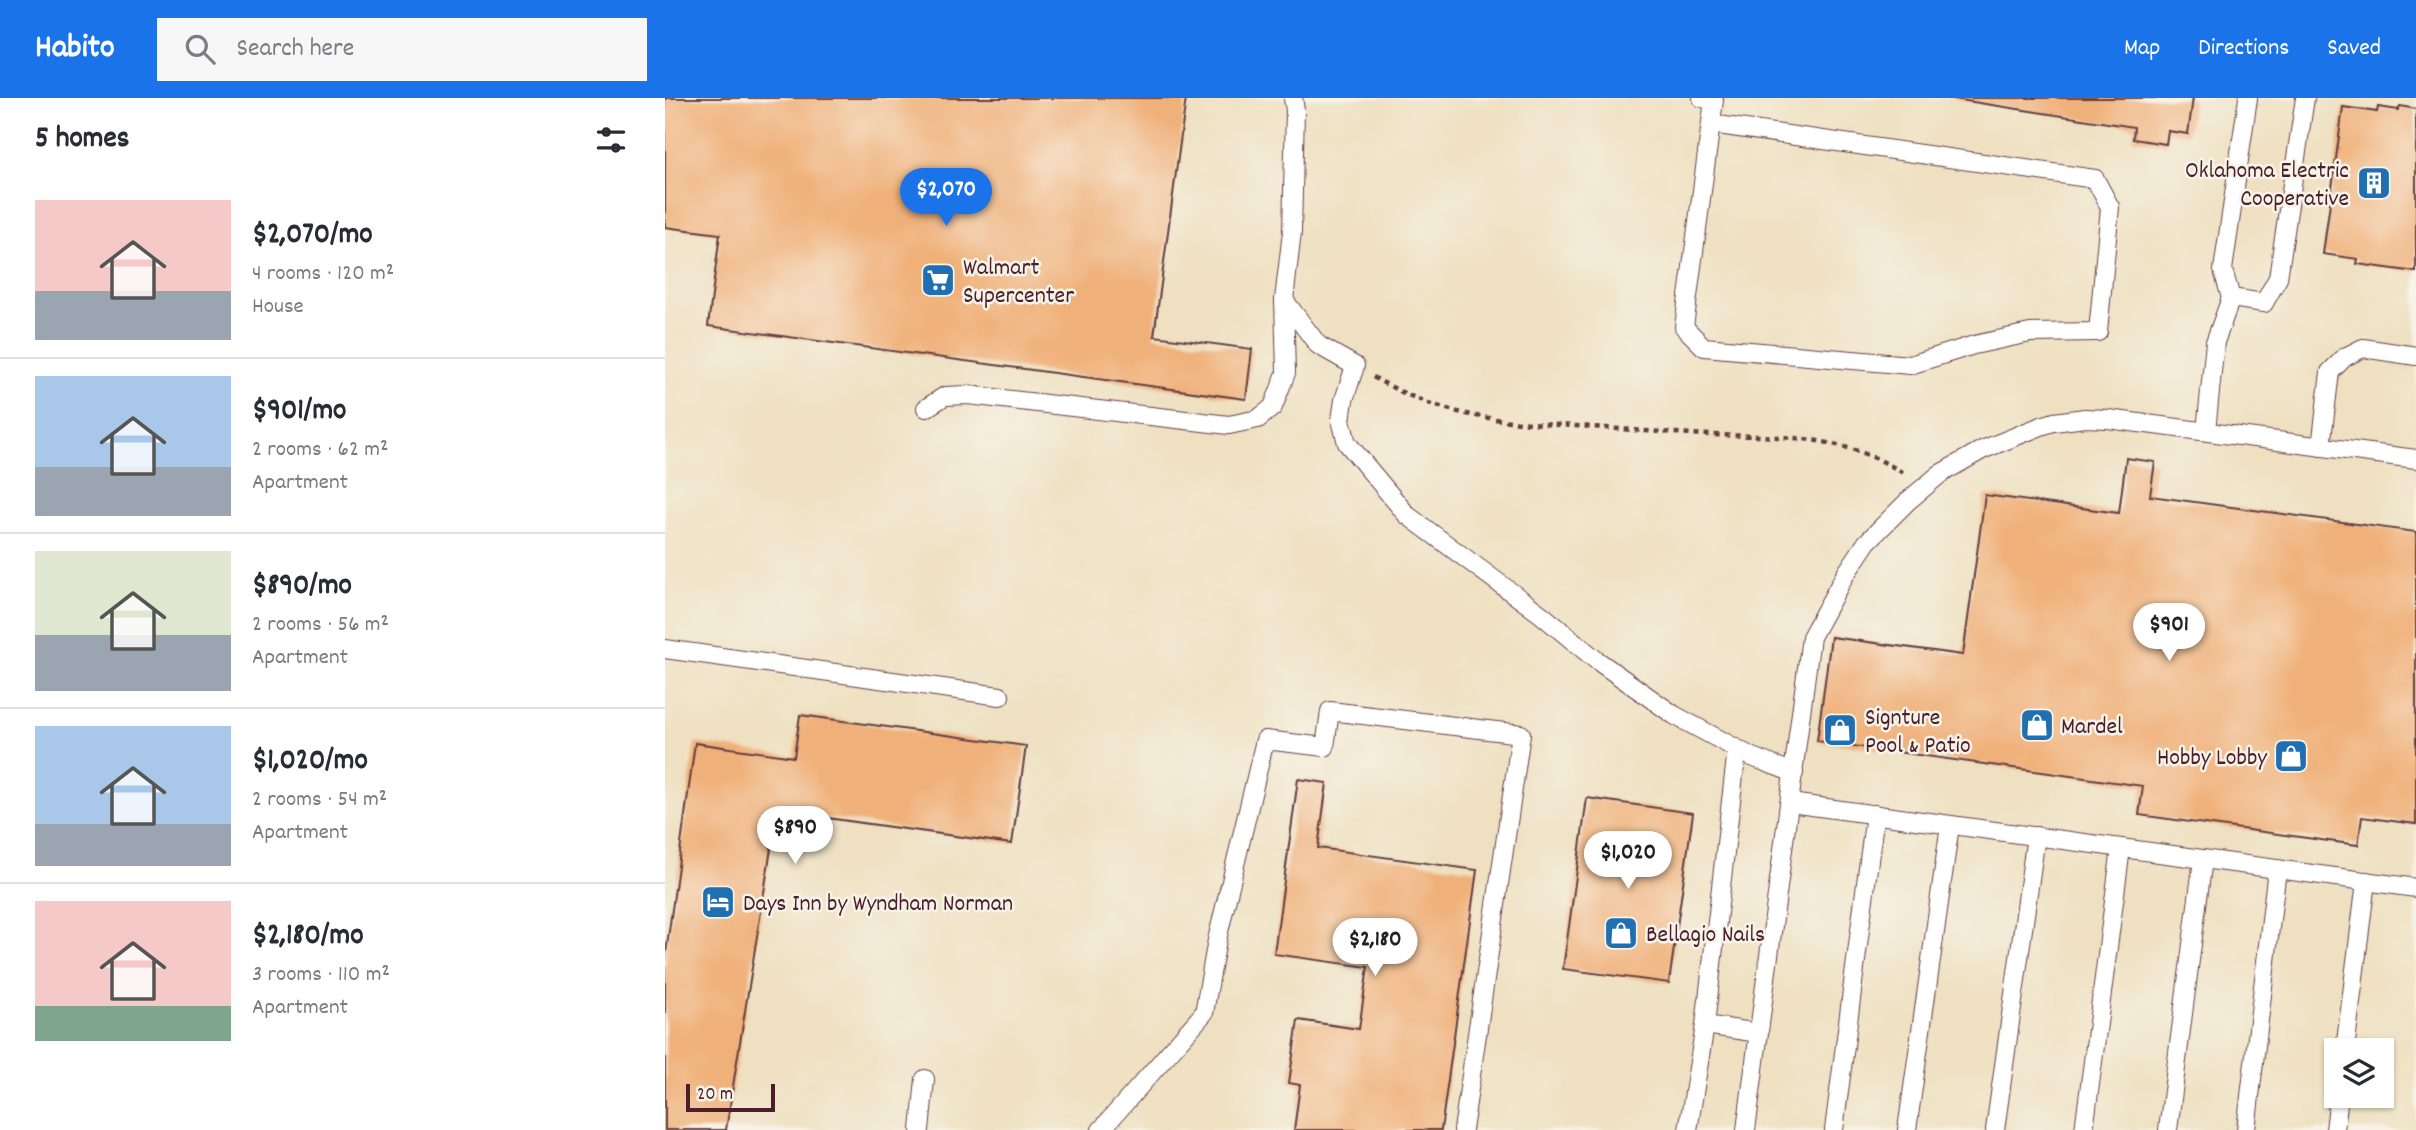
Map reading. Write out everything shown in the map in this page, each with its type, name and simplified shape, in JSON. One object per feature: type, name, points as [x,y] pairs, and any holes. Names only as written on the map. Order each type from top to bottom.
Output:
[{"type":"lane","points":[[926,408],[945,396],[968,395],[1229,425],[1258,419],[1273,407],[1286,373],[1284,300],[1292,232],[1293,98]]},
{"type":"lane","points":[[2206,432],[2215,342],[2231,298],[2223,270],[2248,98]]},
{"type":"lane","points":[[2231,298],[2264,303],[2278,278],[2305,98]]},
{"type":"lane","points":[[1710,99],[1711,124],[1684,327],[1704,347],[1910,365],[1974,345],[2030,333],[2098,332],[2110,207],[2095,179],[1711,124]]},
{"type":"lane","points":[[1284,300],[1318,345],[1355,366],[1341,419],[1347,443],[1407,515],[1542,615],[1595,659],[1663,707],[1708,736],[1794,773]]},
{"type":"lane","points":[[2321,447],[2330,372],[2345,357],[2363,348],[2416,356]]},
{"type":"lane","points":[[1746,1130],[1811,637],[1867,541],[1924,486],[1982,450],[2054,422],[2085,418],[2108,419],[2416,459]]},
{"type":"lane","points":[[665,649],[1000,696]]},
{"type":"lane","points":[[1101,1130],[1204,1013],[1217,940],[1265,740],[1325,747],[1330,711],[1521,734],[1463,1130]]},
{"type":"lane","points":[[1688,1130],[1705,1025],[1737,750]]},
{"type":"lane","points":[[1790,803],[2416,888]]},
{"type":"lane","points":[[1834,1130],[1875,814]]},
{"type":"lane","points":[[1907,1130],[1950,825]]},
{"type":"lane","points":[[1995,1130],[2036,836]]},
{"type":"lane","points":[[2084,1130],[2121,848]]},
{"type":"lane","points":[[2168,1130],[2203,859]]},
{"type":"lane","points":[[2246,1130],[2277,869]]},
{"type":"lane","points":[[2346,1038],[2366,881]]},
{"type":"lane","points":[[1705,1025],[1759,1033]]},
{"type":"lane","points":[[920,1130],[925,1079]]},
{"type":"lane","points":[[2335,1130],[2338,1108]]},
{"type":"path","points":[[1355,366],[1419,401],[1485,419],[1707,435],[1812,439],[1866,453],[1924,486]]},
{"type":"building","name":"Walmart Supercenter","points":[[665,98],[1186,98],[1154,336],[1252,349],[1246,399],[708,326],[720,234],[665,227]]},
{"type":"building","points":[[1947,98],[2193,98],[2188,134],[2168,131],[2166,144],[2133,139],[2134,127]]},
{"type":"building","name":"Oklahoma Electric Cooperative","points":[[2400,106],[2416,109],[2416,272],[2357,264],[2358,259],[2323,254],[2343,107],[2377,112],[2378,107],[2398,110]]},
{"type":"building","points":[[2126,458],[2155,462],[2150,496],[2416,532],[2416,824],[2362,817],[2358,845],[2139,815],[2143,786],[1817,741],[1831,637],[1963,655],[1985,495],[2119,513]]},
{"type":"building","name":"Days Inn by Wyndham Norman","points":[[800,715],[1026,746],[1012,844],[777,811],[726,1130],[665,1130],[665,960],[695,743],[794,757]]},
{"type":"building","points":[[1298,779],[1327,783],[1318,848],[1477,870],[1441,1130],[1294,1130],[1300,1085],[1289,1083],[1298,1020],[1359,1029],[1368,967],[1274,954]]},
{"type":"building","points":[[1587,798],[1693,813],[1669,983],[1563,969]]},
{"type":"place","name":"Oklahoma Electric Cooperative","points":[[2374,183]]},
{"type":"place","name":"Walmart Supercenter","points":[[938,280]]},
{"type":"place","name":"Mardel","points":[[2037,725]]},
{"type":"place","name":"Signture Pool & Patio","points":[[1840,730]]},
{"type":"place","name":"Hobby Lobby","points":[[2291,756]]},
{"type":"place","name":"Days Inn by Wyndham Norman","points":[[718,902]]},
{"type":"place","name":"Bellagio Nails","points":[[1621,933]]}]
